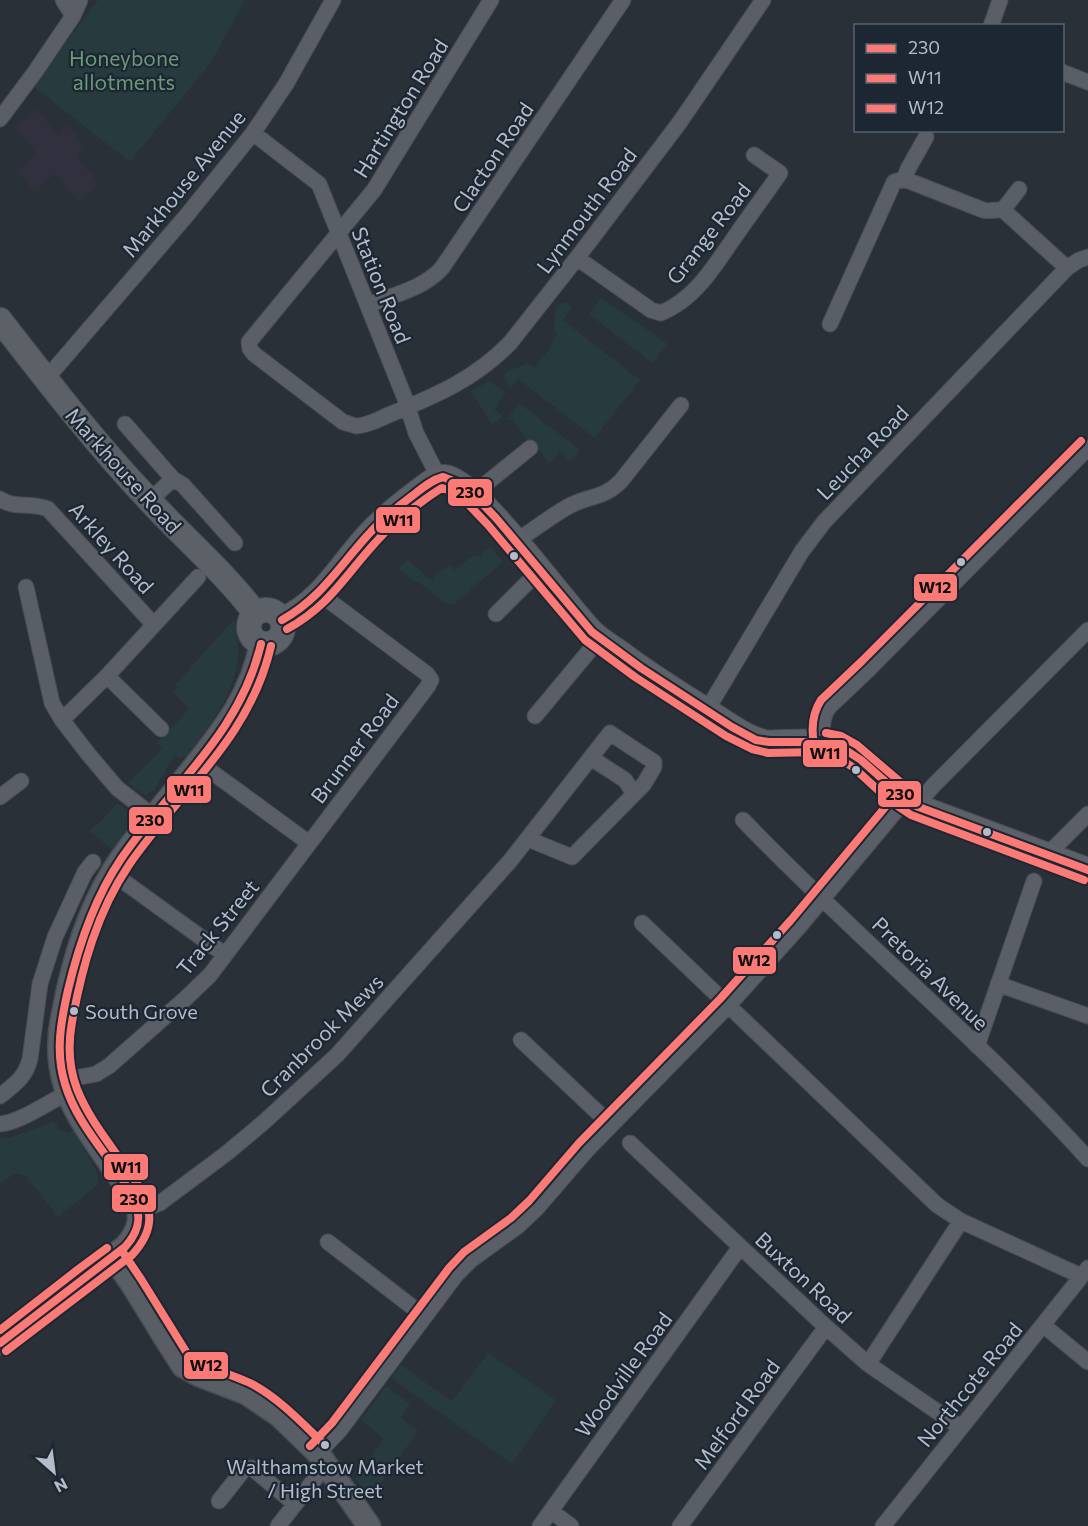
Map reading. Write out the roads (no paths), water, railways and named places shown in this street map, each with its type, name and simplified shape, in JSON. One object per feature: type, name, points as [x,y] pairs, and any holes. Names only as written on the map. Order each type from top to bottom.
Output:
[{"type":"main road","name":"Markhouse Road","points":[[0,320],[89,433],[149,501],[218,570],[255,613]]},
{"type":"main road","points":[[282,620],[303,608],[320,594],[384,518],[423,487],[439,478],[449,477],[472,495],[516,542],[585,624],[600,638],[643,670],[707,710],[752,737],[767,742],[824,743],[837,746],[851,753],[911,803],[1088,870]]},
{"type":"main road","points":[[269,610],[275,612],[282,620],[281,636],[271,644],[261,644],[252,638],[249,624],[255,613],[269,610]]},
{"type":"street","points":[[63,0],[72,16]]},
{"type":"street","points":[[0,119],[35,72],[80,0]]},
{"type":"street","name":"Markhouse Avenue","points":[[45,378],[187,216],[253,133],[286,84],[333,0]]},
{"type":"street","name":"Hartington Road","points":[[407,407],[373,422],[356,426],[343,422],[254,354],[249,342],[374,190],[491,0]]},
{"type":"street","name":"Clacton Road","points":[[368,305],[434,278],[624,0]]},
{"type":"street","name":"Lynmouth Road","points":[[407,407],[462,382],[486,365],[510,343],[680,122],[763,0]]},
{"type":"street","points":[[992,24],[1000,0]]},
{"type":"street","points":[[1064,73],[1088,82]]},
{"type":"street","name":"Station Road","points":[[253,133],[319,184],[416,433],[439,478]]},
{"type":"street","points":[[904,179],[926,137]]},
{"type":"street","name":"Grange Road","points":[[577,258],[651,310],[661,313],[676,307],[693,292],[712,269],[780,173],[754,155]]},
{"type":"street","points":[[830,324],[894,182],[904,179],[989,212],[996,209],[1003,210],[1067,268]]},
{"type":"street","points":[[1003,210],[1019,189]]},
{"type":"street","name":"Leucha Road","points":[[707,710],[802,551],[825,522],[1067,268],[1088,257]]},
{"type":"street","points":[[516,542],[572,505],[601,496],[613,489],[681,405]]},
{"type":"street","points":[[125,424],[173,479],[183,485],[236,543]]},
{"type":"street","points":[[472,495],[530,448]]},
{"type":"street","points":[[824,743],[822,726],[829,707],[1088,448]]},
{"type":"street","points":[[149,501],[173,479]]},
{"type":"street","name":"Arkley Road","points":[[0,499],[8,504],[43,506],[48,509],[154,625]]},
{"type":"street","points":[[496,614],[540,570]]},
{"type":"street","name":"Arkley Road","points":[[62,720],[107,676],[198,577]]},
{"type":"street","points":[[26,586],[52,703],[62,720],[117,788],[154,817]]},
{"type":"street","name":"Brunner Road","points":[[308,845],[428,686],[430,680],[427,674],[320,594]]},
{"type":"street","points":[[278,1526],[318,1475],[323,1459],[340,1430],[456,1275],[471,1260],[518,1226],[537,1208],[579,1158],[728,1006],[822,899],[911,803],[933,786],[1088,630]]},
{"type":"street","points":[[535,716],[600,638]]},
{"type":"street","points":[[0,1343],[113,1257],[130,1242],[137,1228],[139,1211],[130,1192],[85,1128],[66,1086],[59,1046],[62,1017],[84,934],[108,871],[224,729],[245,695],[254,673],[261,644]]},
{"type":"street","points":[[107,676],[160,729]]},
{"type":"street","points":[[528,839],[572,857],[634,794],[649,777],[654,762],[610,733],[594,754],[625,780],[634,794]]},
{"type":"street","name":"Cranbrook Mews","points":[[139,1211],[160,1203],[227,1153],[337,1055],[510,861],[594,754]]},
{"type":"street","points":[[198,762],[308,845]]},
{"type":"street","points":[[0,797],[21,781]]},
{"type":"street","points":[[1047,855],[1088,814]]},
{"type":"street","name":"Pretoria Avenue","points":[[743,820],[822,899],[1050,1116],[1088,1159]]},
{"type":"street","name":"Track Street","points":[[0,1124],[18,1119],[66,1086],[110,1066],[199,986],[210,975],[308,845]]},
{"type":"street","points":[[0,1095],[21,1079],[27,1069],[39,984],[55,937],[85,872],[108,871],[224,954]]},
{"type":"street","points":[[977,1046],[1034,881]]},
{"type":"street","points":[[642,923],[937,1205],[961,1221],[1084,1272]]},
{"type":"street","points":[[998,984],[1088,1016]]},
{"type":"street","points":[[521,1040],[611,1125]]},
{"type":"street","name":"Buxton Road","points":[[630,1143],[868,1364],[960,1428]]},
{"type":"street","points":[[868,1364],[961,1221]]},
{"type":"street","points":[[328,1242],[424,1316]]},
{"type":"street","name":"Woodville Road","points":[[540,1526],[740,1247]]},
{"type":"street","points":[[113,1257],[183,1366],[255,1398],[280,1416],[323,1459],[369,1526]]},
{"type":"street","name":"Northcote Road","points":[[882,1526],[1084,1272]]},
{"type":"street","points":[[1043,1325],[1088,1362]]},
{"type":"street","name":"Melford Road","points":[[680,1526],[826,1327]]},
{"type":"street","points":[[219,1501],[245,1468],[252,1468],[295,1504]]},
{"type":"street","points":[[551,1511],[572,1526]]},
{"type":"place","name":"South Grove","points":[[74,1011]]},
{"type":"place","name":"Walthamstow Market / High Street","points":[[325,1445]]},
{"type":"park label","name":"Honeybone allotments","points":[[124,69]]}]
